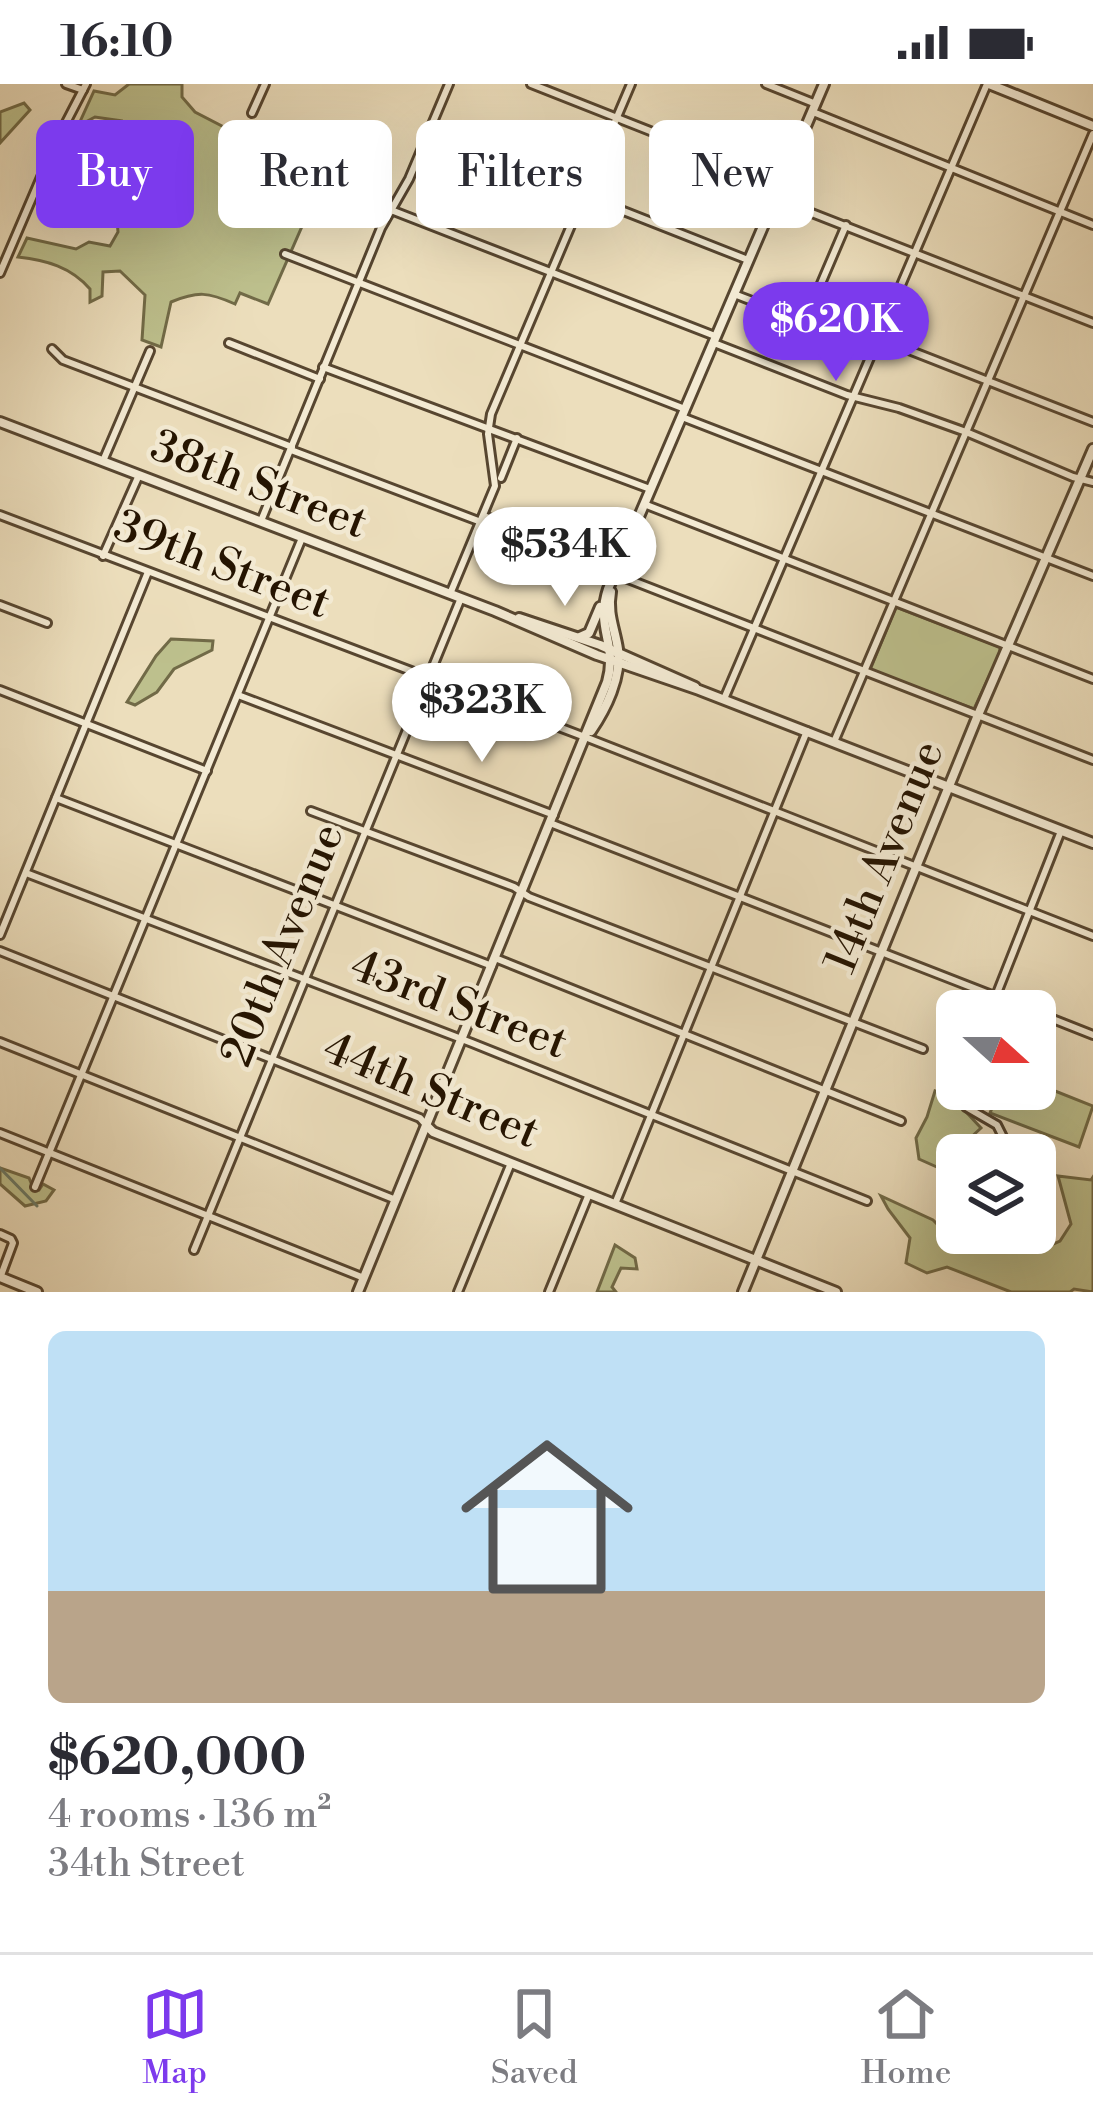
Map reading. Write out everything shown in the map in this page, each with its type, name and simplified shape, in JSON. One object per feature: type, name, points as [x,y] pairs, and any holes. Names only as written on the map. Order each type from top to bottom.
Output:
[{"type":"street","points":[[0,273],[84,87],[66,84]]},
{"type":"street","points":[[252,113],[265,84]]},
{"type":"street","points":[[434,120],[449,84]]},
{"type":"street","points":[[531,84],[649,130]]},
{"type":"street","points":[[615,120],[631,84]]},
{"type":"street","points":[[766,84],[951,168],[1093,225]]},
{"type":"street","points":[[810,120],[824,84]]},
{"type":"street","points":[[724,700],[988,84],[1014,88],[1093,130],[834,742]]},
{"type":"street","points":[[392,208],[416,162]]},
{"type":"street","points":[[392,210],[854,396],[899,408],[1093,482]]},
{"type":"street","points":[[625,211],[748,260]]},
{"type":"street","points":[[814,213],[1093,323]]},
{"type":"street","points":[[805,322],[846,225]]},
{"type":"street","points":[[260,521],[383,228]]},
{"type":"street","points":[[450,594],[496,482],[488,429],[491,414],[570,228]]},
{"type":"street","points":[[578,637],[589,633],[604,600],[763,228]]},
{"type":"street","points":[[285,254],[1093,576]]},
{"type":"street","points":[[734,294],[874,348]]},
{"type":"street","points":[[878,338],[1093,422]]},
{"type":"street","points":[[229,343],[320,379]]},
{"type":"street","points":[[52,349],[62,360],[616,570],[1093,760]]},
{"type":"street","points":[[103,461],[150,350]]},
{"type":"street","points":[[323,367],[650,489]]},
{"type":"street","name":"38th Street","points":[[0,422],[495,611],[578,637],[615,657]]},
{"type":"street","points":[[500,478],[517,437]]},
{"type":"street","name":"14th Avenue","points":[[743,1292],[1093,448]]},
{"type":"street","points":[[103,556],[139,475]]},
{"type":"street","points":[[644,504],[1093,679]]},
{"type":"street","name":"39th Street","points":[[0,515],[585,736],[1093,936]]},
{"type":"street","points":[[35,1187],[302,538]]},
{"type":"street","points":[[358,1292],[585,736],[603,711],[615,657],[609,616],[616,570]]},
{"type":"street","points":[[0,935],[148,572]]},
{"type":"street","name":"20th Avenue","points":[[194,1250],[461,598]]},
{"type":"street","points":[[604,600],[602,618],[615,657]]},
{"type":"street","points":[[0,604],[47,623]]},
{"type":"street","name":"38th Street","points":[[495,611],[538,632],[615,657],[1093,843]]},
{"type":"street","points":[[0,690],[207,771]]},
{"type":"street","points":[[238,695],[979,990]]},
{"type":"street","points":[[615,1204],[807,731]]},
{"type":"street","points":[[56,798],[335,907],[684,1034],[901,1121]]},
{"type":"street","points":[[311,811],[923,1049]]},
{"type":"street","points":[[997,990],[1061,831]]},
{"type":"street","name":"43rd Street","points":[[26,873],[867,1201]]},
{"type":"street","name":"44th Street","points":[[0,951],[420,1118],[433,1132],[836,1292]]},
{"type":"street","points":[[1056,1020],[1093,1034]]},
{"type":"street","points":[[0,1042],[396,1200]]},
{"type":"street","points":[[969,1110],[997,1125],[1002,1134]]},
{"type":"street","points":[[0,1133],[364,1278]]},
{"type":"street","points":[[458,1292],[511,1163]]},
{"type":"street","points":[[549,1292],[589,1194]]},
{"type":"street","points":[[0,1234],[14,1243],[0,1278],[37,1292]]},
{"type":"green space","points":[[129,84],[182,84],[182,97],[195,112],[218,124],[218,228],[301,228],[268,304],[240,293],[235,304],[203,294],[171,302],[161,347],[142,340],[145,295],[120,271],[103,272],[102,296],[90,302],[90,289],[75,275],[18,257],[27,238],[76,249],[89,242],[110,246],[118,228],[194,228],[194,120],[81,120],[94,91],[115,95]]},
{"type":"green space","points":[[24,103],[30,110],[0,143],[0,112]]},
{"type":"green space","points":[[896,607],[1000,647],[974,709],[870,670]]},
{"type":"green space","points":[[171,639],[213,641],[212,650],[174,669],[157,692],[135,705],[127,702],[156,656]]},
{"type":"green space","points":[[935,1091],[936,1110],[964,1110],[981,1128],[975,1134],[936,1134],[936,1167],[919,1159],[916,1138]]},
{"type":"green space","points":[[1056,1091],[1093,1106],[1079,1147],[1056,1138],[1056,1134],[990,1113],[1056,1110]]},
{"type":"green space","points":[[0,1168],[29,1178],[34,1190],[43,1184],[54,1190],[46,1201],[25,1206],[0,1184]]},
{"type":"green space","points":[[1058,1176],[1093,1177],[1093,1292],[1011,1292],[947,1267],[927,1273],[906,1263],[910,1238],[881,1196],[936,1223],[936,1254],[1056,1254],[1056,1243],[1071,1224]]},
{"type":"green space","points":[[615,1245],[635,1258],[637,1269],[621,1268],[612,1287],[616,1292],[597,1292]]},
{"type":"waterway","points":[[0,1168],[37,1206]]}]
